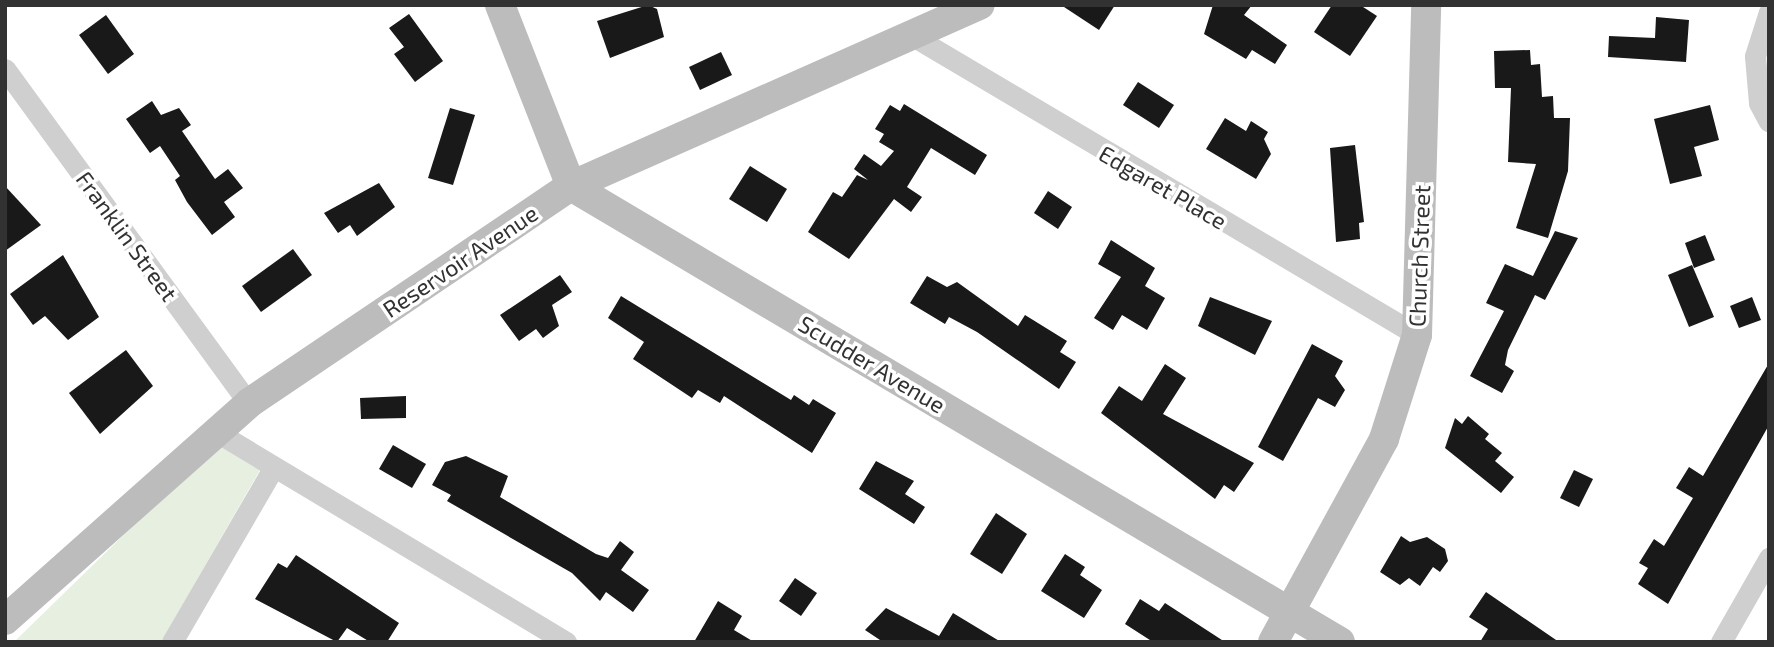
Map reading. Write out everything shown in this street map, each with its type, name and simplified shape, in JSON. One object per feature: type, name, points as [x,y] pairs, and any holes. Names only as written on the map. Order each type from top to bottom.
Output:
[{"type":"street","points":[[500,5],[572,186]]},
{"type":"street","name":"Reservoir Avenue","points":[[5,620],[249,403],[572,186],[979,5]]},
{"type":"street","name":"Church Street","points":[[1273,642],[1384,439],[1418,335],[1426,5]]},
{"type":"street","points":[[1769,12],[1755,56],[1759,103],[1769,122]]},
{"type":"street","name":"Edgaret Place","points":[[911,35],[1418,335]]},
{"type":"street","name":"Franklin Street","points":[[5,69],[249,403]]},
{"type":"street","name":"Scudder Avenue","points":[[572,186],[1340,642]]},
{"type":"street","points":[[215,431],[272,470],[566,642]]},
{"type":"street","points":[[172,642],[272,470]]},
{"type":"street","points":[[1721,642],[1769,558]]},
{"type":"green space","points":[[218,443],[260,470],[161,642],[14,642]]},
{"type":"building","points":[[648,5],[657,9],[664,37],[610,58],[597,21]]},
{"type":"building","points":[[1061,5],[1115,5],[1099,30]]},
{"type":"building","points":[[1213,5],[1252,5],[1244,15],[1287,45],[1275,64],[1252,50],[1246,59],[1204,34]]},
{"type":"building","points":[[1332,5],[1360,5],[1377,16],[1350,56],[1314,32]]},
{"type":"building","points":[[409,14],[443,61],[415,82],[394,54],[404,47],[389,28]]},
{"type":"building","points":[[106,15],[134,54],[108,74],[79,35]]},
{"type":"building","points":[[1656,17],[1689,20],[1686,62],[1608,57],[1609,36],[1655,38]]},
{"type":"building","points":[[1530,50],[1531,65],[1540,64],[1542,97],[1553,96],[1554,118],[1570,118],[1568,171],[1548,238],[1516,228],[1536,164],[1508,162],[1511,88],[1495,88],[1494,51]]},
{"type":"building","points":[[721,52],[732,75],[700,90],[689,67]]},
{"type":"building","points":[[1138,82],[1174,105],[1159,128],[1123,105]]},
{"type":"building","points":[[152,101],[161,115],[179,108],[191,125],[182,131],[215,179],[228,169],[243,188],[224,202],[235,217],[212,235],[187,202],[175,180],[180,176],[160,146],[150,153],[126,119]]},
{"type":"building","points":[[904,104],[987,155],[975,175],[931,148],[907,187],[922,197],[911,212],[894,199],[849,259],[808,232],[833,192],[842,197],[857,175],[868,180],[854,169],[864,154],[881,166],[894,151],[879,142],[884,134],[875,129],[890,105],[900,111]]},
{"type":"building","points":[[1710,105],[1719,140],[1694,147],[1702,176],[1670,184],[1654,119]]},
{"type":"building","points":[[450,108],[475,115],[453,185],[428,178]]},
{"type":"building","points":[[1225,118],[1246,131],[1251,121],[1268,132],[1264,139],[1271,154],[1256,179],[1206,149]]},
{"type":"building","points":[[1355,145],[1364,222],[1359,223],[1360,239],[1336,242],[1330,148]]},
{"type":"building","points":[[750,166],[787,189],[767,222],[729,199]]},
{"type":"building","points":[[379,183],[395,207],[357,236],[350,225],[338,233],[324,213]]},
{"type":"building","points":[[5,186],[41,225],[5,251]]},
{"type":"building","points":[[1048,191],[1072,207],[1058,229],[1034,213]]},
{"type":"building","points":[[1555,231],[1578,238],[1545,300],[1535,295],[1508,350],[1505,365],[1514,371],[1502,393],[1470,376],[1504,311],[1486,303],[1505,264],[1533,276]]},
{"type":"building","points":[[1705,235],[1715,260],[1694,268],[1685,243]]},
{"type":"building","points":[[1111,240],[1155,268],[1145,286],[1165,298],[1147,330],[1122,315],[1113,330],[1094,318],[1121,277],[1098,264]]},
{"type":"building","points":[[293,249],[312,275],[261,312],[242,286]]},
{"type":"building","points":[[63,255],[99,317],[68,340],[45,316],[33,325],[10,294]]},
{"type":"building","points":[[1692,265],[1714,317],[1689,327],[1668,275]]},
{"type":"building","points":[[560,275],[572,292],[552,305],[559,326],[543,338],[536,329],[519,341],[500,315]]},
{"type":"building","points":[[927,276],[947,287],[957,282],[1018,326],[1025,315],[1067,341],[1060,352],[1076,362],[1059,389],[977,332],[949,317],[945,324],[910,303]]},
{"type":"building","points":[[621,296],[791,400],[794,395],[809,405],[813,399],[836,413],[812,453],[724,396],[720,403],[698,390],[692,398],[633,359],[644,342],[608,318]]},
{"type":"building","points":[[1210,297],[1272,321],[1255,355],[1198,326]]},
{"type":"building","points":[[1752,297],[1761,320],[1739,328],[1730,306]]},
{"type":"building","points":[[1312,344],[1343,361],[1335,376],[1345,390],[1335,407],[1318,398],[1283,461],[1258,447]]},
{"type":"building","points":[[126,350],[153,386],[100,434],[69,393]]},
{"type":"building","points":[[1769,363],[1769,425],[1668,604],[1638,584],[1648,568],[1639,563],[1654,539],[1664,546],[1693,498],[1676,488],[1689,467],[1703,476]]},
{"type":"building","points":[[1165,364],[1186,378],[1163,414],[1254,463],[1234,492],[1224,485],[1215,499],[1101,413],[1119,386],[1142,401]]},
{"type":"building","points":[[406,396],[406,418],[361,419],[360,398]]},
{"type":"building","points":[[1468,416],[1489,434],[1485,439],[1502,453],[1495,461],[1514,477],[1501,493],[1445,448],[1455,418],[1462,424]]},
{"type":"building","points":[[393,445],[426,464],[412,488],[379,469]]},
{"type":"building","points":[[466,456],[508,476],[500,497],[596,554],[608,558],[620,541],[634,552],[621,570],[649,590],[633,612],[606,592],[600,601],[572,573],[447,501],[451,495],[432,485],[445,462]]},
{"type":"building","points":[[876,461],[914,481],[905,494],[925,507],[914,524],[859,489]]},
{"type":"building","points":[[1574,470],[1593,479],[1579,507],[1560,498]]},
{"type":"building","points":[[996,513],[1027,534],[1002,574],[970,554]]},
{"type":"building","points":[[1401,536],[1410,542],[1427,537],[1445,549],[1448,561],[1440,572],[1433,567],[1420,586],[1409,578],[1400,585],[1380,572]]},
{"type":"building","points":[[1065,554],[1085,567],[1080,575],[1102,590],[1084,618],[1041,591]]},
{"type":"building","points":[[296,555],[399,623],[387,642],[370,642],[347,628],[337,642],[255,599],[278,563],[287,568]]},
{"type":"building","points":[[795,578],[817,593],[801,616],[779,601]]},
{"type":"building","points":[[1486,592],[1559,642],[1480,642],[1488,629],[1469,617]]},
{"type":"building","points":[[1140,599],[1159,611],[1165,603],[1225,642],[1153,642],[1125,624]]},
{"type":"building","points":[[718,601],[742,616],[734,630],[754,642],[694,642]]},
{"type":"building","points":[[886,608],[939,636],[953,613],[1001,642],[883,642],[865,630]]}]
